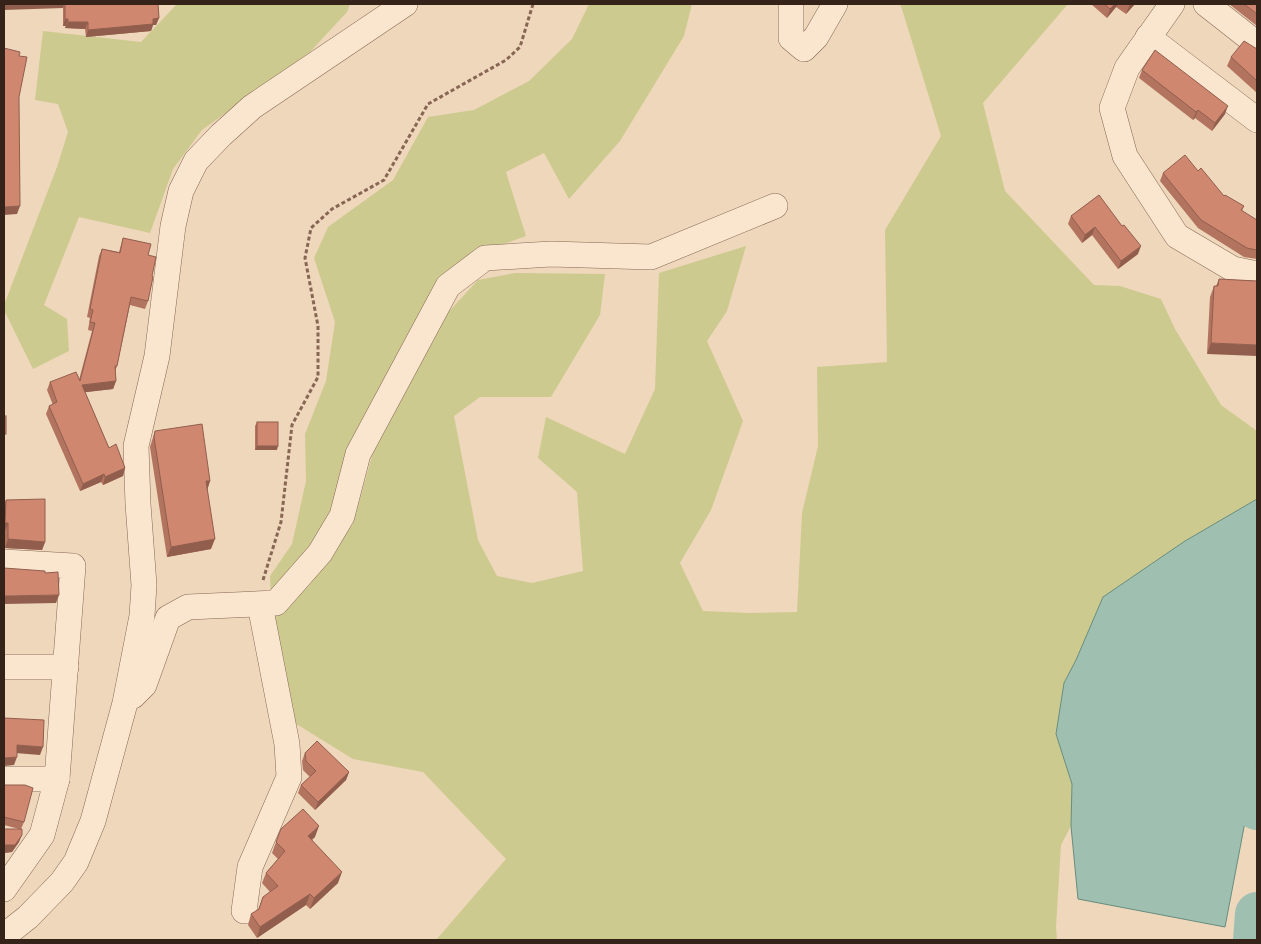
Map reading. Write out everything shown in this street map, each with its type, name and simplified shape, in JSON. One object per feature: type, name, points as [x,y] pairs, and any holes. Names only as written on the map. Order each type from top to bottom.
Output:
[{"type":"street","points":[[4,936],[35,910],[62,882],[76,862],[93,821],[125,703],[142,616],[144,585],[136,446],[156,356],[173,226],[181,191],[196,161],[220,135],[252,107],[405,4]]},
{"type":"street","points":[[791,4],[791,38],[804,49],[816,37],[835,4]]},
{"type":"street","points":[[1172,4],[1127,68],[1112,108],[1125,156],[1177,236],[1233,269],[1257,274]]},
{"type":"street","points":[[1206,4],[1257,44]]},
{"type":"street","points":[[1148,37],[1257,120]]},
{"type":"street","points":[[125,703],[144,685],[168,618],[188,607],[276,604],[320,553],[342,516],[358,454],[448,286],[484,258],[551,254],[651,257],[775,206]]},
{"type":"street","points":[[4,562],[73,566],[57,779],[42,835],[4,889]]},
{"type":"street","points":[[244,911],[250,867],[289,777],[287,744],[260,605]]},
{"type":"street","points":[[4,667],[66,667]]},
{"type":"street","points":[[4,779],[57,779]]},
{"type":"path","points":[[260,605],[261,584],[281,522],[292,425],[318,377],[318,326],[304,258],[310,228],[332,210],[384,180],[428,104],[506,60],[520,46],[533,4]]},
{"type":"shaded area","points":[[177,4],[350,4],[347,12],[310,52],[202,130],[173,169],[150,233],[79,217],[44,305],[67,319],[69,351],[33,369],[4,310],[4,305],[57,167],[68,132],[58,104],[35,100],[43,31],[141,42]]},
{"type":"shaded area","points":[[589,4],[692,4],[684,36],[620,141],[569,199],[544,153],[506,172],[526,236],[479,253],[305,556],[271,599],[270,576],[292,544],[306,481],[305,434],[326,381],[335,322],[314,258],[328,227],[393,180],[428,117],[474,110],[529,81],[572,39]]},
{"type":"shaded area","points":[[898,4],[1068,4],[983,103],[1005,191],[1094,285],[1120,286],[1161,299],[1175,329],[1221,405],[1257,431],[1257,499],[1185,541],[1103,597],[1064,683],[1056,734],[1072,784],[1071,826],[1061,845],[1056,927],[1057,940],[436,940],[506,859],[423,772],[353,759],[293,722],[273,617],[308,587],[353,524],[373,452],[442,319],[478,280],[515,273],[605,274],[600,315],[551,397],[480,397],[454,416],[478,540],[497,576],[532,583],[583,571],[577,492],[538,458],[546,417],[625,454],[655,389],[659,273],[746,246],[727,311],[707,341],[743,421],[711,510],[680,563],[703,611],[749,613],[797,612],[802,513],[818,446],[817,367],[887,362],[885,230],[941,136],[901,6]]},
{"type":"shaded area","points":[[1257,499],[1257,759],[1225,927],[1078,899],[1071,826],[1072,784],[1056,734],[1064,683],[1103,597],[1185,541]]},
{"type":"building","points":[[65,4],[158,4],[159,18],[153,19],[153,24],[88,30],[88,22],[68,22],[68,19],[65,19]]},
{"type":"building","points":[[1104,4],[1115,4],[1110,9]]},
{"type":"building","points":[[1244,4],[1257,4],[1257,14]]},
{"type":"building","points":[[1244,41],[1257,49],[1257,81],[1231,57]]},
{"type":"building","points":[[4,48],[20,52],[19,56],[27,57],[19,97],[20,206],[4,207]]},
{"type":"building","points":[[1155,50],[1228,106],[1215,123],[1198,110],[1196,112],[1142,70]]},
{"type":"building","points":[[1185,155],[1198,171],[1201,168],[1224,196],[1244,206],[1241,210],[1257,220],[1257,250],[1247,248],[1201,220],[1163,173]]},
{"type":"building","points":[[1099,195],[1122,226],[1124,225],[1141,246],[1121,261],[1095,227],[1085,235],[1071,216]]},
{"type":"building","points":[[123,238],[151,244],[148,255],[156,257],[148,301],[131,297],[117,366],[115,366],[116,381],[82,385],[109,448],[116,444],[125,468],[105,477],[104,474],[83,484],[49,406],[57,402],[50,382],[76,372],[80,381],[95,323],[90,322],[93,310],[90,309],[102,249],[120,253]]},
{"type":"building","points":[[1219,279],[1257,281],[1257,345],[1211,343],[1214,286],[1218,286]]},
{"type":"building","points":[[4,416],[6,416],[6,434],[4,434]]},
{"type":"building","points":[[257,422],[278,422],[278,446],[257,446]]},
{"type":"building","points":[[202,424],[210,481],[206,481],[215,539],[171,547],[154,437],[155,431]]},
{"type":"building","points":[[45,499],[45,542],[8,539],[8,523],[5,523],[6,500]]},
{"type":"building","points":[[4,568],[45,571],[45,573],[58,572],[59,595],[4,596]]},
{"type":"building","points":[[4,718],[44,720],[43,747],[17,745],[17,757],[4,758]]},
{"type":"building","points":[[317,741],[349,772],[318,802],[301,785],[316,771],[306,761],[305,753]]},
{"type":"building","points":[[4,785],[25,785],[33,788],[24,822],[4,817]]},
{"type":"building","points":[[303,809],[319,826],[308,836],[342,872],[314,898],[310,894],[260,927],[251,914],[259,909],[263,897],[278,886],[266,873],[285,851],[276,842],[281,829]]},
{"type":"building","points":[[4,829],[22,829],[22,835],[15,845],[4,845]]},
{"type":"waterway","points":[[1252,785],[1257,808]]},
{"type":"waterway","points":[[1255,940],[1257,914]]}]
